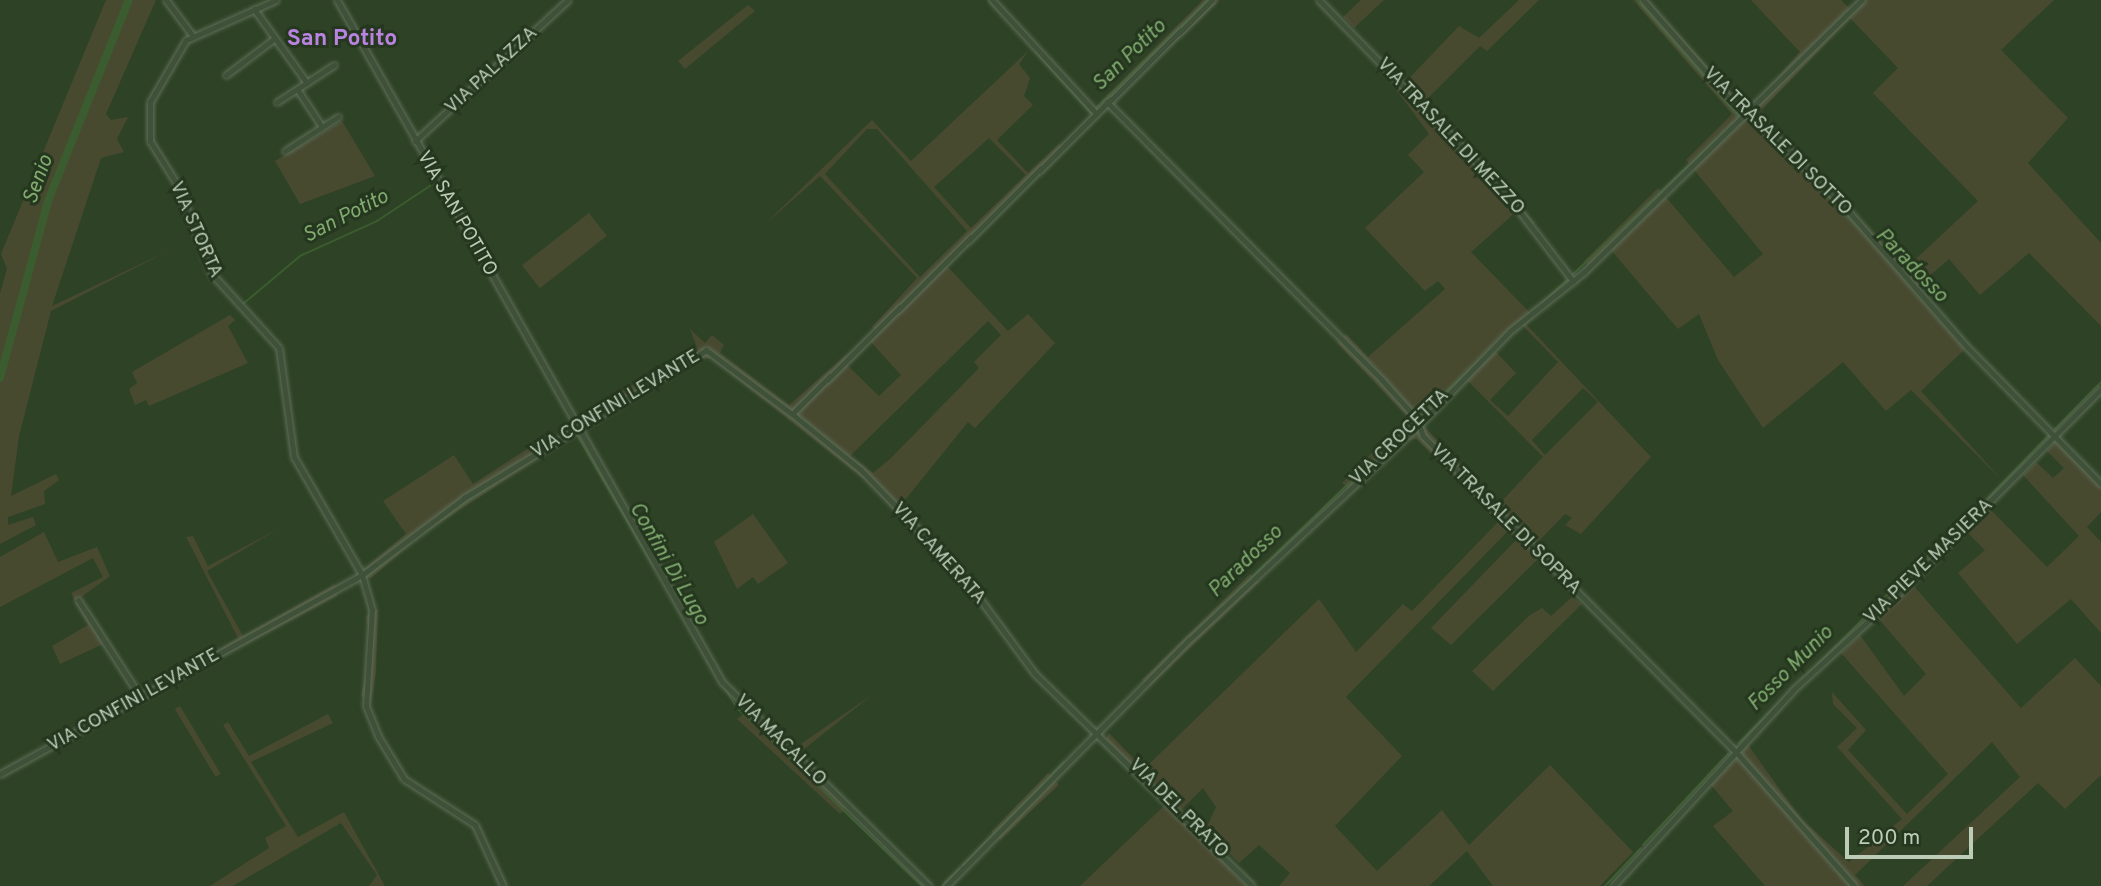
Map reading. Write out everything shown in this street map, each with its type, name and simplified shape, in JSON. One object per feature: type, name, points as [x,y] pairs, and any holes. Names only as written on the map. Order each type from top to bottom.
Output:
[{"type":"street","points":[[166,0],[192,35],[275,0]]},
{"type":"street","name":"VIA SAN POTITO","points":[[337,0],[577,426]]},
{"type":"street","name":"VIA PALAZZA","points":[[415,141],[568,0]]},
{"type":"street","points":[[992,0],[1096,113]]},
{"type":"street","points":[[792,414],[1212,0]]},
{"type":"street","name":"VIA TRASALE DI MEZZO","points":[[1319,0],[1500,186],[1573,281]]},
{"type":"street","name":"VIA TRASALE DI SOTTO","points":[[1643,0],[1749,115],[1848,211],[1967,346],[2101,484]]},
{"type":"street","name":"VIA CROCETTA","points":[[946,886],[1103,734],[1190,639],[1418,426],[1492,349],[1573,281],[1718,137],[1749,115],[1863,0]]},
{"type":"street","points":[[254,9],[307,83]]},
{"type":"street","name":"VIA STORTA","points":[[192,35],[150,102],[150,141],[178,186],[212,274],[279,348],[294,457],[362,575],[375,627],[366,706],[378,736],[404,779],[475,825],[503,886]]},
{"type":"street","points":[[226,75],[275,38]]},
{"type":"street","points":[[278,103],[334,65]]},
{"type":"street","points":[[297,89],[322,127]]},
{"type":"street","name":"VIA TRASALE DI SOPRA","points":[[1107,102],[1381,379],[1418,426],[1737,752],[1854,886]]},
{"type":"street","points":[[285,151],[338,117]]},
{"type":"street","name":"VIA CONFINI LEVANTE","points":[[0,774],[362,575],[464,498],[577,426],[706,350],[792,414]]},
{"type":"street","name":"VIA PIEVE MASIERA","points":[[1613,886],[1737,752],[2101,389]]},
{"type":"street","name":"VIA CAMERATA","points":[[792,414],[861,470],[963,576],[1035,674],[1103,734]]},
{"type":"street","name":"VIA MACALLO","points":[[577,426],[722,682],[929,886]]},
{"type":"street","points":[[78,600],[141,698]]},
{"type":"street","name":"VIA DEL PRATO","points":[[1103,734],[1252,886]]},
{"type":"green space","points":[[106,0],[156,0],[106,114],[111,120],[128,117],[117,139],[124,152],[101,158],[52,306],[170,250],[51,311],[19,436],[11,496],[56,474],[59,480],[44,491],[45,504],[8,517],[8,525],[33,517],[36,525],[0,544],[0,293],[7,269],[1,254]]},
{"type":"green space","points":[[1203,0],[1220,0],[1112,101],[1106,96]]},
{"type":"green space","points":[[1361,0],[1384,0],[1354,28],[1343,17]]},
{"type":"green space","points":[[1519,0],[1539,0],[1487,51],[1480,46],[1426,100],[1535,223],[1529,228],[1516,212],[1471,252],[1534,317],[1526,324],[1651,457],[1581,534],[1565,525],[1572,518],[1565,514],[1535,545],[1543,554],[1451,645],[1431,628],[1517,539],[1507,532],[1346,697],[1402,756],[1335,826],[1377,871],[1442,810],[1469,845],[1550,765],[1633,852],[1600,886],[1493,886],[1467,851],[1429,886],[1279,886],[1290,873],[1259,845],[1239,863],[1206,829],[1216,807],[1203,788],[1178,813],[1246,886],[1080,886],[1165,805],[1103,744],[1109,733],[1144,769],[1319,599],[1356,652],[1403,604],[1412,611],[1498,522],[1417,439],[1408,440],[1351,491],[1342,483],[1408,417],[1337,343],[1346,334],[1368,357],[1445,289],[1438,281],[1425,291],[1365,228],[1424,172],[1408,155],[1429,134],[1397,91],[1459,26],[1479,38]],"holes":[[[1522,325],[1558,362],[1508,416],[1490,400],[1516,373],[1495,351]],[[1466,379],[1543,457],[1498,505],[1423,425]],[[1583,388],[1598,402],[1545,455],[1532,440]]]},
{"type":"green space","points":[[1633,0],[1647,0],[1748,111],[1800,52],[1751,0],[1841,0],[1850,9],[1858,0],[2054,0],[2001,50],[2068,118],[2028,163],[2101,243],[2101,326],[2029,253],[1980,295],[1949,259],[1913,290],[1965,349],[1921,391],[2002,480],[1911,390],[1886,411],[1843,362],[1763,428],[1718,360],[1699,314],[1678,329],[1611,250],[1591,269],[1584,261],[1658,188],[1734,277],[1763,254],[1686,160],[1732,114]],"holes":[[[1850,18],[1898,68],[1873,93],[1978,201],[1906,268],[1758,114]]]},
{"type":"green space","points":[[748,5],[755,11],[685,69],[678,61]]},
{"type":"green space","points":[[1028,51],[1019,64],[1030,78],[1024,96],[1033,105],[997,140],[1028,173],[1059,144],[1064,148],[946,265],[1008,331],[1028,314],[1055,343],[975,428],[968,422],[901,505],[982,592],[973,598],[869,483],[711,358],[699,359],[596,421],[587,411],[697,348],[690,329],[705,343],[712,335],[724,345],[720,353],[789,405],[847,354],[847,365],[879,396],[901,375],[870,341],[878,333],[872,327],[917,278],[820,176],[763,226],[872,120],[911,161]],"holes":[[[867,129],[877,129],[967,231],[920,277],[825,174]],[[989,138],[1026,175],[971,228],[934,187]],[[988,321],[1001,335],[974,362],[979,368],[873,473],[850,456]]]},
{"type":"green space","points":[[342,121],[375,176],[300,204],[275,161]]},
{"type":"green space","points":[[589,213],[607,236],[540,288],[522,265]]},
{"type":"green space","points":[[230,315],[235,320],[228,326],[248,363],[149,406],[146,400],[135,405],[129,389],[137,383],[132,372]]},
{"type":"green space","points":[[544,438],[552,449],[417,538],[370,579],[365,568],[406,534],[383,501],[454,455],[473,484]]},
{"type":"green space","points":[[2057,440],[2101,488],[2101,512],[2087,527],[2101,542],[2101,633],[2071,599],[2017,644],[1958,573],[1985,550],[1967,532],[1990,509],[2047,567],[2079,536],[2023,475],[2036,462],[2053,478],[2064,468],[2047,451]]},
{"type":"green space","points":[[753,514],[788,563],[758,584],[753,577],[737,589],[714,542]]},
{"type":"green space","points":[[280,528],[207,571],[243,636],[335,584],[337,596],[191,673],[189,668],[238,638],[186,537],[193,536],[208,566]]},
{"type":"green space","points":[[44,532],[58,562],[97,547],[110,576],[80,598],[103,644],[60,664],[52,646],[88,625],[71,593],[103,577],[93,558],[0,607],[0,557]]},
{"type":"green space","points":[[1250,574],[1259,582],[1150,686],[1142,680]]},
{"type":"green space","points":[[1912,584],[2021,708],[2075,658],[2101,686],[2101,775],[2065,809],[2038,783],[1927,886],[1903,886],[2020,777],[1992,742],[1855,875],[1865,886],[1765,886],[1713,826],[1733,811],[1711,785],[1748,745],[1802,820],[1849,862],[1902,819],[1837,747],[1857,728],[1833,704],[1832,692],[1866,730],[1848,750],[1907,814],[1948,774],[1841,653],[1860,635],[1904,696],[1926,674],[1878,618]]},
{"type":"green space","points":[[1572,597],[1582,604],[1493,691],[1472,671],[1530,615],[1542,608],[1551,616]]},
{"type":"green space","points":[[378,609],[376,672],[371,703],[361,696],[371,648],[366,616]]},
{"type":"green space","points":[[873,694],[798,754],[849,804],[840,814],[737,719],[752,708],[795,748]]},
{"type":"green space","points":[[180,706],[221,774],[216,777],[175,709]]},
{"type":"green space","points":[[328,714],[333,723],[251,762],[298,837],[344,812],[385,886],[369,886],[377,875],[341,823],[233,886],[210,886],[269,848],[265,838],[286,826],[223,725],[228,722],[249,756]]},
{"type":"green space","points":[[1048,773],[1059,785],[1000,840],[991,832]]},
{"type":"waterway","name":"Senio","points":[[0,378],[48,201],[129,0]]},
{"type":"waterway","name":"San Potito","points":[[988,0],[1002,14]]},
{"type":"waterway","name":"San Potito","points":[[1095,109],[1208,0]]},
{"type":"waterway","name":"San Potito","points":[[1637,0],[1737,115]]},
{"type":"waterway","name":"San Potito","points":[[1036,52],[1091,113]]},
{"type":"waterway","name":"Paradosso","points":[[1573,274],[1741,116]]},
{"type":"waterway","name":"Paradosso","points":[[1751,118],[1868,237]]},
{"type":"waterway","name":"San Potito","points":[[243,304],[300,256],[377,221],[433,184]]},
{"type":"waterway","name":"Paradosso","points":[[1419,416],[1567,280]]},
{"type":"waterway","name":"Fosso Munio","points":[[2055,429],[2101,382]]},
{"type":"waterway","name":"Paradosso","points":[[1153,673],[1413,421]]},
{"type":"waterway","name":"Confini Di Lugo","points":[[576,433],[654,567]]},
{"type":"waterway","name":"Fosso Munio","points":[[1989,497],[2049,435]]},
{"type":"waterway","name":"Confini Di Lugo","points":[[441,519],[509,473]]},
{"type":"waterway","name":"Fosso Munio","points":[[1964,523],[1987,499]]},
{"type":"waterway","name":"Fosso Munio","points":[[1874,607],[1959,527]]},
{"type":"waterway","name":"Confini Di Lugo","points":[[366,578],[395,554]]},
{"type":"waterway","name":"Fosso Munio","points":[[1739,743],[1865,617]]},
{"type":"waterway","name":"Confini Di Lugo","points":[[707,660],[737,708],[922,886]]},
{"type":"waterway","name":"Fosso Munio","points":[[1643,845],[1728,754]]},
{"type":"waterway","name":"Paradosso","points":[[963,865],[1064,762]]},
{"type":"waterway","name":"Fosso Munio","points":[[1605,886],[1641,848]]},
{"type":"waterway","name":"Paradosso","points":[[942,886],[959,869]]},
{"type":"district","name":"San Potito","points":[[342,40]]}]
